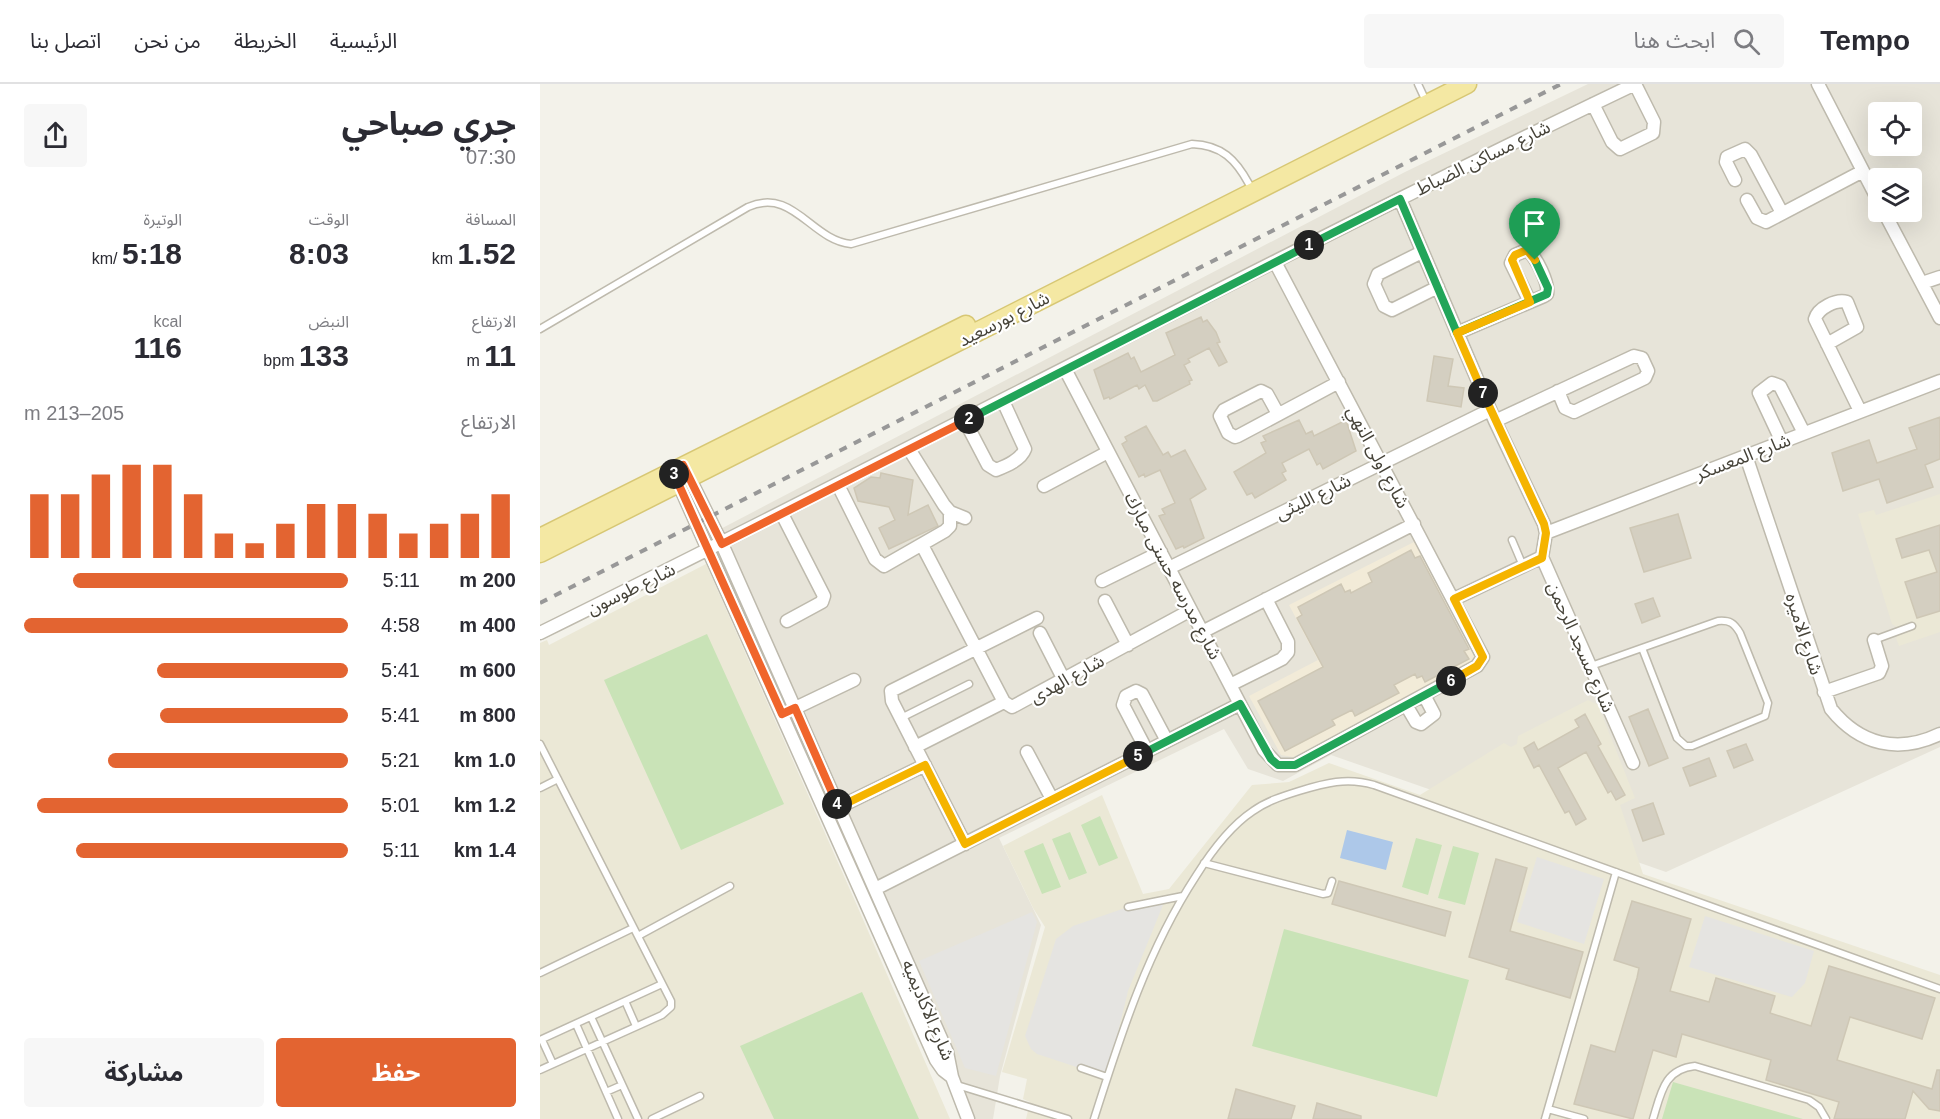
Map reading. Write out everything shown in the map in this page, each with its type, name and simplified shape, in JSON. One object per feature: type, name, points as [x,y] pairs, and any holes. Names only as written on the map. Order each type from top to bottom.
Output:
[{"type":"main road","name":"شارع بورسعيد","points":[[540,553],[681,475],[1448,84]]},
{"type":"main road","name":"شارع بورسعيد","points":[[540,538],[681,475],[1423,95],[1467,84]]},
{"type":"street","name":"شارع مساكن الضباط","points":[[722,544],[1400,199],[1635,84]]},
{"type":"street","points":[[1593,104],[1615,147],[1625,149],[1649,136],[1655,128],[1635,84]]},
{"type":"street","points":[[1818,84],[1868,181]]},
{"type":"street","points":[[1735,180],[1727,166],[1727,158],[1745,149],[1751,154],[1782,213]]},
{"type":"street","points":[[1747,200],[1761,221],[1766,222],[1863,171]]},
{"type":"street","points":[[1400,199],[1492,416],[1544,524],[1546,533],[1542,558],[1454,599]]},
{"type":"street","points":[[1889,222],[1940,318]]},
{"type":"street","points":[[1422,252],[1378,274],[1374,284],[1384,306],[1392,310],[1438,287]]},
{"type":"street","name":"شارع اولى النهي","points":[[1275,262],[1482,652],[1483,657],[1477,666],[1424,695]]},
{"type":"street","points":[[1922,284],[1940,277]]},
{"type":"street","points":[[1457,333],[1530,302]]},
{"type":"street","points":[[1827,344],[1860,411]]},
{"type":"street","name":"شارع الليثى","points":[[1169,568],[1382,463],[1492,416],[1557,392],[1634,356],[1642,358],[1648,371],[1645,378],[1574,412],[1565,408],[1557,392]]},
{"type":"street","name":"شارع مدرسه حسنى مبارك","points":[[1065,369],[1271,759],[1278,765],[1295,765],[1406,705]]},
{"type":"street","name":"شارع المعسكر","points":[[1546,533],[1940,381]]},
{"type":"street","points":[[1278,414],[1267,394],[1261,391],[1224,410],[1220,416],[1228,433],[1235,437],[1339,382]]},
{"type":"street","points":[[1782,442],[1759,393],[1762,388],[1773,383],[1780,386],[1804,434]]},
{"type":"street","points":[[965,421],[988,465],[996,470],[1020,458],[1025,449],[1003,401]]},
{"type":"street","points":[[837,485],[879,564],[890,565],[950,526],[950,512],[909,449]]},
{"type":"street","points":[[1044,486],[1108,452]]},
{"type":"street","name":"شارع الاميره","points":[[1746,456],[1824,692],[1842,723],[1873,742],[1908,745],[1926,741],[1940,734]]},
{"type":"street","name":"شارع الاكاديميه","points":[[681,475],[722,544],[951,1060],[954,1081]]},
{"type":"street","name":"شارع الاكاديميه","points":[[681,475],[709,550],[936,1060],[954,1081]]},
{"type":"street","points":[[950,512],[965,518]]},
{"type":"street","points":[[782,514],[824,596],[822,602],[787,621]]},
{"type":"street","points":[[1202,632],[1414,524]]},
{"type":"street","name":"شارع طوسون","points":[[540,633],[722,544]]},
{"type":"street","name":"شارع الهدى","points":[[922,545],[1004,702],[1017,706],[1191,610]]},
{"type":"street","points":[[1102,581],[1161,552]]},
{"type":"street","name":"شارع مسجد الرحمن","points":[[1542,558],[1633,763]]},
{"type":"street","points":[[1230,685],[1282,658],[1288,652],[1288,642],[1266,600]]},
{"type":"street","points":[[1104,601],[1128,645]]},
{"type":"street","points":[[965,844],[890,696],[894,687],[1037,618]]},
{"type":"street","points":[[1040,633],[1064,680]]},
{"type":"street","points":[[1824,692],[1879,673],[1882,666],[1874,640]]},
{"type":"street","points":[[782,714],[854,680]]},
{"type":"street","points":[[1147,751],[1123,705],[1126,696],[1136,691],[1142,693],[1167,741]]},
{"type":"street","points":[[1424,695],[1434,714],[1421,724],[1416,722],[1406,705],[1424,695]]},
{"type":"street","points":[[915,747],[1004,702]]},
{"type":"street","points":[[875,889],[1240,704]]},
{"type":"street","points":[[1027,752],[1052,799]]},
{"type":"street","points":[[826,813],[925,765]]},
{"type":"street","points":[[901,980],[913,974]]},
{"type":"street","points":[[954,1081],[968,1119]]},
{"type":"lane","points":[[540,329],[748,207],[762,202],[787,206],[832,239],[851,244],[1192,144],[1211,146],[1226,153],[1240,167],[1250,184]]},
{"type":"lane","points":[[1512,540],[1523,566]]},
{"type":"lane","points":[[1590,666],[1718,621],[1727,620],[1736,625],[1768,704],[1765,716],[1692,747],[1680,743],[1642,648]]},
{"type":"lane","points":[[1874,640],[1912,626]]},
{"type":"lane","points":[[901,718],[969,684]]},
{"type":"lane","points":[[540,744],[662,984],[670,1007],[662,1015],[540,1070]]},
{"type":"lane","points":[[540,788],[558,779]]},
{"type":"lane","points":[[1094,1119],[1147,964],[1183,896],[1204,863],[1233,828],[1255,810],[1280,797],[1325,783],[1350,779],[1374,785],[1940,990]]},
{"type":"lane","points":[[1204,863],[1323,894],[1328,893],[1332,881]]},
{"type":"lane","points":[[1545,1119],[1616,872]]},
{"type":"lane","points":[[638,936],[730,886]]},
{"type":"lane","points":[[1128,907],[1183,896]]},
{"type":"lane","points":[[540,972],[633,928]]},
{"type":"lane","points":[[552,1064],[541,1040],[662,984]]},
{"type":"lane","points":[[625,1001],[636,1026]]},
{"type":"lane","points":[[591,1017],[635,1118]]},
{"type":"lane","points":[[576,1024],[618,1119]]},
{"type":"lane","points":[[1653,1119],[1666,1080],[1678,1070],[1695,1066],[1809,1100],[1819,1107],[1826,1119]]},
{"type":"lane","points":[[1081,1068],[1107,1077]]},
{"type":"lane","points":[[954,1081],[1068,1119]]},
{"type":"lane","points":[[606,1092],[622,1084]]},
{"type":"lane","points":[[652,1119],[700,1096]]},
{"type":"lane","points":[[1548,1109],[1584,1119]]},
{"type":"shaded area","points":[[1588,84],[1940,84],[1940,747],[1666,872],[1331,755],[1283,781],[1248,769],[1224,729],[999,838],[1041,925],[1000,1076],[993,1119],[963,1119],[940,1053],[866,892],[709,535],[1405,172]]},
{"type":"shaded area","points":[[1940,494],[1940,632],[1899,646],[1896,638],[1899,634],[1897,627],[1892,624],[1858,514],[1874,510],[1876,515]]},
{"type":"shaded area","points":[[1414,542],[1418,543],[1480,654],[1473,662],[1293,757],[1281,755],[1249,696],[1318,660],[1289,605]]},
{"type":"shaded area","points":[[706,564],[950,1119],[540,1119],[540,643],[547,640],[549,645]]},
{"type":"shaded area","points":[[1588,700],[1598,705],[1635,798],[1620,805],[1643,874],[1940,975],[1940,1119],[1026,1119],[1030,1102],[1023,1099],[1027,1079],[1002,1072],[1045,927],[1033,908],[1003,846],[1102,795],[1143,894],[1169,889],[1252,785],[1289,782],[1329,763],[1420,795],[1504,743],[1511,747],[1517,744],[1518,736]]},
{"type":"shaded area","points":[[1537,857],[1604,879],[1584,944],[1517,922]]},
{"type":"shaded area","points":[[1162,899],[1163,905],[1128,991],[1107,1077],[1037,1054],[1031,1049],[1025,1036],[1056,939],[1073,926],[1128,907]]},
{"type":"shaded area","points":[[1032,912],[1037,922],[996,1076],[965,1068],[919,961]]},
{"type":"shaded area","points":[[1705,916],[1814,951],[1805,983],[1792,997],[1689,967]]},
{"type":"green space","points":[[707,634],[784,804],[681,850],[604,680]]},
{"type":"green space","points":[[1100,816],[1118,858],[1099,866],[1081,825]]},
{"type":"green space","points":[[1070,832],[1087,873],[1069,880],[1052,839]]},
{"type":"green space","points":[[1416,838],[1442,845],[1428,895],[1402,887]]},
{"type":"green space","points":[[1043,843],[1061,887],[1042,894],[1024,851]]},
{"type":"green space","points":[[1453,846],[1479,853],[1465,905],[1438,898]]},
{"type":"green space","points":[[1284,929],[1469,980],[1437,1097],[1252,1046]]},
{"type":"green space","points":[[862,992],[919,1119],[774,1119],[740,1046]]},
{"type":"green space","points":[[1673,1082],[1803,1119],[1662,1119]]},
{"type":"water","points":[[1347,830],[1393,842],[1386,870],[1340,858]]},
{"type":"building","points":[[1201,317],[1203,322],[1207,320],[1216,332],[1220,342],[1217,343],[1227,362],[1219,366],[1209,348],[1188,359],[1190,362],[1184,365],[1192,380],[1189,381],[1190,384],[1157,401],[1153,401],[1145,385],[1139,389],[1137,385],[1110,399],[1109,397],[1104,399],[1094,370],[1128,353],[1131,359],[1134,357],[1141,372],[1175,355],[1166,333]]},
{"type":"building","points":[[1434,356],[1453,359],[1448,386],[1464,388],[1461,407],[1427,401]]},
{"type":"building","points":[[1940,417],[1940,459],[1925,465],[1933,487],[1887,503],[1879,479],[1843,491],[1832,453],[1869,440],[1877,463],[1917,449],[1909,428]]},
{"type":"building","points":[[1299,420],[1306,434],[1312,431],[1314,436],[1346,420],[1356,451],[1323,469],[1320,463],[1317,465],[1309,449],[1282,463],[1286,471],[1282,473],[1286,480],[1255,498],[1252,493],[1247,495],[1234,472],[1266,453],[1261,443],[1266,441],[1263,436]]},
{"type":"building","points":[[1146,426],[1163,455],[1168,452],[1171,457],[1185,450],[1206,489],[1190,499],[1204,538],[1184,548],[1183,546],[1176,549],[1159,516],[1165,514],[1162,509],[1175,503],[1160,470],[1145,477],[1144,474],[1139,477],[1122,444],[1127,441],[1125,437]]},
{"type":"building","points":[[881,473],[913,480],[908,515],[928,505],[938,526],[889,549],[879,528],[895,520],[889,507],[858,501],[854,488],[871,477],[880,478]]},
{"type":"building","points":[[1678,514],[1691,558],[1644,572],[1630,528]]},
{"type":"building","points":[[1940,525],[1940,611],[1917,618],[1905,582],[1937,572],[1929,550],[1902,558],[1896,539]]},
{"type":"building","points":[[1411,550],[1415,558],[1420,556],[1469,649],[1464,651],[1469,659],[1425,682],[1422,676],[1417,678],[1415,674],[1394,685],[1399,693],[1355,716],[1352,710],[1332,720],[1335,725],[1285,751],[1258,701],[1323,667],[1297,618],[1302,615],[1298,607],[1341,584],[1345,592],[1350,590],[1351,593],[1372,582],[1368,573]]},
{"type":"building","points":[[1653,598],[1660,616],[1642,623],[1635,604]]},
{"type":"building","points":[[1648,709],[1668,758],[1649,766],[1629,717]]},
{"type":"building","points":[[1585,714],[1601,744],[1598,746],[1625,795],[1616,800],[1611,791],[1608,793],[1586,752],[1558,768],[1586,819],[1576,825],[1569,811],[1565,813],[1539,765],[1534,768],[1524,748],[1534,742],[1538,750],[1579,727],[1575,720]]},
{"type":"building","points":[[1746,744],[1753,760],[1734,768],[1727,751]]},
{"type":"building","points":[[1709,758],[1716,776],[1690,786],[1683,768]]},
{"type":"building","points":[[1653,803],[1664,834],[1643,841],[1632,810]]},
{"type":"building","points":[[1496,859],[1527,868],[1510,931],[1583,952],[1570,998],[1506,979],[1509,969],[1469,957]]},
{"type":"building","points":[[1339,881],[1451,912],[1445,936],[1332,904]]},
{"type":"building","points":[[1632,901],[1691,919],[1670,991],[1709,1002],[1716,978],[1775,996],[1770,1013],[1811,1026],[1829,966],[1935,998],[1922,1039],[1850,1017],[1837,1060],[1932,1089],[1937,1070],[1940,1070],[1940,1111],[1929,1109],[1913,1091],[1905,1119],[1834,1119],[1839,1102],[1766,1080],[1771,1060],[1682,1034],[1676,1057],[1653,1050],[1633,1119],[1574,1104],[1591,1045],[1615,1052],[1637,978],[1639,968],[1614,960]]},
{"type":"building","points":[[1236,1089],[1295,1106],[1291,1119],[1228,1119]]},
{"type":"building","points":[[1317,1103],[1361,1116],[1361,1119],[1313,1119]]},
{"type":"railway","points":[[540,603],[1561,84]]},
{"type":"route","points":[[1535,260],[1527,250],[1515,255],[1511,263],[1530,302],[1457,333],[1495,421],[1544,524],[1546,533],[1542,558],[1454,599],[1482,652],[1483,657],[1477,666],[1295,765],[1285,767],[1271,759],[1240,704],[965,844],[925,765],[839,807],[795,708],[782,714],[672,470],[683,465],[722,544],[1400,199],[1457,333],[1544,296],[1547,294],[1548,288],[1535,260]]}]
